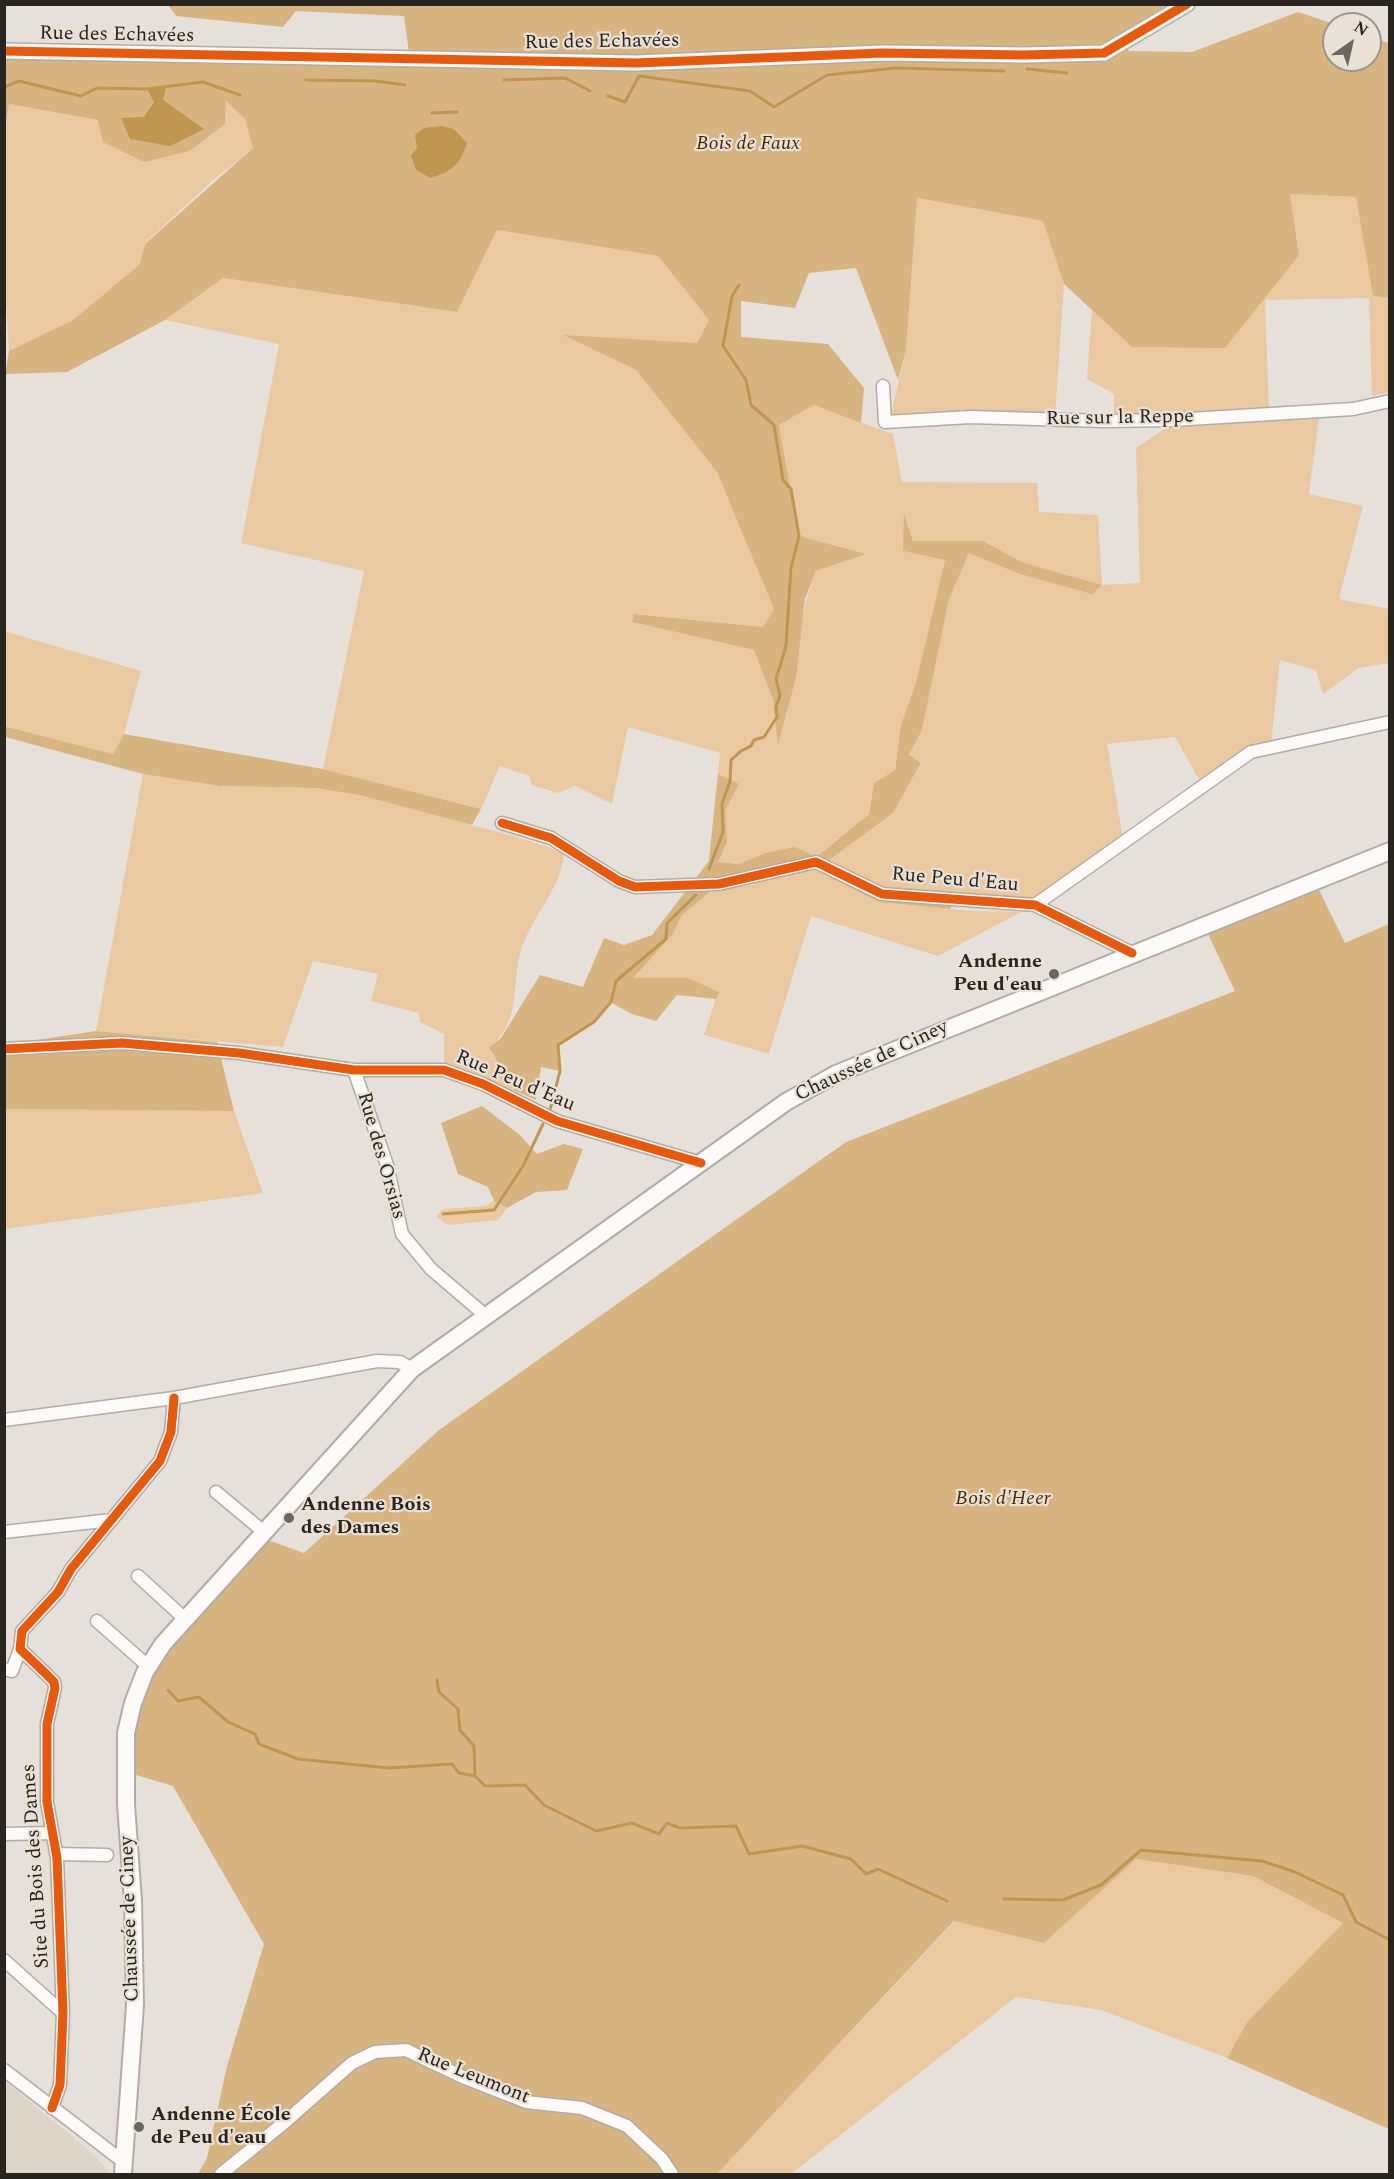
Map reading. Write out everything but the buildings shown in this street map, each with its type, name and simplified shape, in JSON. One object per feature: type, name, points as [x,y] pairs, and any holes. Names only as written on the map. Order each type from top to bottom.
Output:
[{"type":"main road","name":"Chaussée de Ciney","points":[[124,2169],[135,2005],[133,1901],[126,1804],[126,1733],[132,1703],[163,1644],[412,1369],[786,1102],[836,1074],[1389,851]]},
{"type":"street","name":"Rue des Echavées","points":[[4,51],[579,63],[882,53],[1024,55],[1104,52],[1187,4]]},
{"type":"street","name":"Rue sur la Reppe","points":[[883,386],[885,422],[969,417],[1103,421],[1173,420],[1353,409],[1389,401]]},
{"type":"street","points":[[1035,905],[1251,752],[1389,722]]},
{"type":"street","name":"Rue Peu d'Eau","points":[[502,823],[551,838],[620,881],[634,887],[719,884],[816,862],[882,894],[1035,905],[1132,953]]},
{"type":"street","name":"Rue Peu d'Eau","points":[[4,1050],[65,1044],[122,1043],[239,1053],[354,1070],[444,1070],[483,1083],[557,1121],[701,1162]]},
{"type":"street","name":"Rue des Orsias","points":[[354,1070],[387,1165],[402,1234],[431,1269],[486,1316]]},
{"type":"street","points":[[4,1420],[174,1398],[377,1361],[400,1362],[412,1369]]},
{"type":"street","points":[[4,1669],[12,1671],[20,1649],[22,1631],[58,1592],[71,1569],[160,1461],[171,1432],[174,1398]]},
{"type":"street","points":[[216,1492],[264,1532]]},
{"type":"street","points":[[4,1532],[112,1520]]},
{"type":"street","points":[[138,1576],[185,1619]]},
{"type":"street","points":[[97,1621],[149,1667]]},
{"type":"street","name":"Site du Bois des Dames","points":[[20,1649],[54,1682],[55,1688],[47,1724],[48,1802],[56,1854],[63,2013],[60,2085],[52,2108]]},
{"type":"street","points":[[4,1834],[51,1833]]},
{"type":"street","name":"Site du Bois des Dames","points":[[56,1854],[107,1855]]},
{"type":"street","points":[[4,1960],[63,2013]]},
{"type":"street","name":"Rue Leumont","points":[[221,2175],[352,2063],[375,2052],[406,2050],[465,2078],[526,2102],[582,2108],[627,2126],[662,2159],[672,2175]]},
{"type":"street","points":[[4,2070],[124,2169]]},
{"type":"shaded area","points":[[166,87],[163,100],[204,129],[170,146],[130,139],[121,118],[144,117],[154,102],[147,89]]},
{"type":"shaded area","points":[[225,100],[245,119],[253,148],[212,181],[145,243],[139,265],[73,320],[9,351],[4,271],[4,129],[9,104],[98,120],[144,161],[190,151],[225,124]]},
{"type":"shaded area","points":[[441,126],[454,129],[467,143],[462,156],[454,166],[430,178],[416,170],[411,156],[417,148],[415,135],[424,128]]},
{"type":"shaded area","points":[[1290,194],[1357,197],[1373,296],[1389,298],[1389,392],[1372,396],[1369,298],[1265,300],[1269,411],[1114,416],[1114,394],[1087,379],[1092,310],[1132,347],[1299,255]]},
{"type":"shaded area","points":[[916,198],[1043,221],[1064,284],[1055,416],[890,419],[906,350]]},
{"type":"shaded area","points":[[497,230],[658,256],[709,320],[697,343],[565,336],[636,370],[717,472],[775,609],[763,627],[635,614],[632,622],[754,650],[773,700],[778,744],[790,701],[804,613],[816,571],[865,554],[799,536],[779,425],[814,405],[893,434],[902,482],[1037,483],[1039,512],[1098,515],[1102,585],[1140,583],[1136,448],[1172,424],[1319,418],[1309,494],[1363,506],[1339,599],[1389,609],[1389,663],[1359,668],[1323,694],[1316,670],[1280,660],[1271,744],[1200,781],[1175,737],[1107,744],[1123,838],[1031,899],[883,890],[828,860],[893,813],[921,764],[909,756],[922,730],[949,599],[969,552],[1017,573],[1101,585],[1024,563],[983,541],[913,541],[903,551],[945,560],[916,682],[901,725],[895,770],[874,783],[869,814],[815,857],[765,853],[739,864],[709,861],[720,753],[628,727],[612,804],[575,786],[558,793],[532,785],[529,776],[500,766],[481,809],[323,769],[364,571],[241,543],[279,344],[165,320],[223,278],[457,312]]},
{"type":"shaded area","points":[[4,631],[141,671],[124,734],[113,754],[5,726]]},
{"type":"shaded area","points":[[143,774],[220,786],[315,788],[359,795],[524,839],[564,853],[558,878],[521,950],[514,1002],[507,1026],[489,1047],[515,1091],[444,1070],[444,1034],[420,1022],[419,1013],[371,1001],[378,974],[313,961],[283,1047],[96,1031]]},
{"type":"shaded area","points":[[815,870],[879,902],[971,911],[1021,912],[938,956],[811,916],[769,1054],[704,1035],[718,992],[632,978],[673,934],[682,915],[711,891]]},
{"type":"shaded area","points":[[4,1109],[234,1111],[263,1193],[5,1229]]},
{"type":"shaded area","points":[[494,1201],[507,1208],[498,1220],[448,1225],[436,1217],[443,1209],[486,1206]]},
{"type":"shaded area","points":[[1136,1859],[1253,1876],[1343,1923],[1247,2022],[1227,2058],[1101,2010],[1016,1997],[791,2174],[717,2174],[955,1921],[1044,1943]]},
{"type":"shaded area","points":[[5,2081],[93,2154],[110,2174],[5,2174]]},
{"type":"green space","name":"Bois de Faux","points":[[1168,4],[1132,29],[1128,51],[1192,52],[1298,12],[1322,20],[1322,72],[1382,72],[1382,41],[1389,43],[1389,298],[1373,296],[1356,197],[1290,194],[1299,255],[1225,348],[1132,347],[1064,284],[1043,221],[917,198],[906,350],[898,380],[856,268],[809,273],[795,308],[741,301],[741,337],[828,344],[864,388],[861,423],[814,405],[779,425],[799,536],[866,554],[816,571],[805,599],[796,677],[778,746],[773,700],[754,650],[632,622],[634,614],[763,627],[774,609],[717,472],[636,370],[563,335],[697,343],[709,320],[658,256],[497,230],[457,312],[223,278],[165,320],[67,372],[5,374],[9,351],[73,320],[139,265],[145,244],[253,148],[245,119],[226,101],[225,124],[190,151],[144,162],[103,142],[98,120],[9,104],[5,129],[5,51],[410,60],[404,16],[296,11],[283,27],[176,16],[168,5]]},
{"type":"green space","points":[[904,514],[913,541],[983,541],[1024,563],[1102,585],[1092,594],[1017,573],[969,553],[949,599],[922,730],[909,755],[921,763],[893,813],[829,860],[883,890],[949,895],[951,909],[879,902],[815,870],[711,891],[682,915],[673,934],[633,978],[688,978],[719,992],[716,999],[677,995],[656,1021],[632,1014],[610,1002],[594,1022],[558,1045],[560,1071],[541,1067],[536,1100],[515,1091],[489,1047],[501,1038],[540,975],[583,987],[604,938],[624,945],[652,935],[709,861],[718,774],[739,784],[725,810],[727,842],[718,862],[739,864],[765,853],[795,847],[816,857],[869,814],[874,783],[895,770],[901,725],[916,682],[945,560],[903,551]]},
{"type":"green space","points":[[4,726],[113,754],[124,734],[323,769],[481,809],[472,825],[359,795],[315,788],[220,786],[143,774],[5,737]]},
{"type":"green space","name":"Bois d'Heer","points":[[1319,890],[1345,943],[1389,924],[1389,2129],[1227,2058],[1247,2022],[1343,1923],[1253,1876],[1136,1859],[1044,1943],[954,1921],[717,2174],[198,2174],[207,2158],[227,2066],[264,1944],[173,1786],[126,1772],[149,1667],[265,1539],[304,1553],[439,1430],[846,1142],[1235,991],[1207,932]]},
{"type":"green space","points":[[96,1031],[217,1042],[234,1111],[5,1109],[4,1042],[17,1043]]},
{"type":"green space","points":[[482,1106],[520,1135],[537,1154],[564,1144],[583,1149],[567,1190],[536,1192],[507,1208],[494,1201],[488,1187],[458,1174],[441,1123]]},
{"type":"waterway","points":[[608,96],[625,102],[639,76],[750,91],[774,107],[827,75],[896,68],[1004,71]]},
{"type":"waterway","points":[[1027,69],[1067,73]]},
{"type":"waterway","points":[[504,80],[565,78],[590,91]]},
{"type":"waterway","points":[[306,80],[376,81],[405,85]]},
{"type":"waterway","points":[[4,87],[19,81],[81,96],[97,88],[147,89],[203,82],[240,95]]},
{"type":"waterway","points":[[432,113],[457,112]]},
{"type":"waterway","points":[[709,869],[723,832],[722,804],[730,781],[731,760],[751,746],[754,740],[764,737],[777,717],[776,707],[780,695],[776,679],[786,646],[791,568],[799,536],[791,489],[783,480],[774,425],[751,405],[746,380],[723,346],[732,296],[739,285]]},
{"type":"waterway","points":[[550,1110],[560,1071],[558,1045],[594,1022],[611,1002],[616,981],[666,939],[667,923],[696,895]]},
{"type":"waterway","points":[[443,1214],[494,1210],[523,1166],[543,1124]]},
{"type":"waterway","points":[[437,1680],[439,1692],[458,1709],[460,1730],[474,1746],[475,1776]]},
{"type":"waterway","points":[[168,1690],[178,1701],[199,1697],[228,1722],[255,1734],[259,1744],[298,1759],[389,1768],[452,1764],[459,1773],[475,1776],[485,1786],[525,1785],[544,1805],[596,1831],[632,1823],[659,1834],[667,1823],[680,1828],[736,1826],[749,1854],[802,1846],[851,1859],[866,1874],[878,1869],[947,1901]]},
{"type":"waterway","points":[[1004,1899],[1063,1900],[1101,1885],[1141,1850],[1262,1861],[1295,1872],[1343,1895],[1356,1922],[1390,1940]]},
{"type":"cycle path","points":[[4,51],[636,63],[882,53],[1024,55],[1104,53],[1187,4]]},
{"type":"cycle path","points":[[502,823],[551,838],[619,881],[635,887],[719,884],[816,862],[882,894],[1035,905],[1132,953]]},
{"type":"cycle path","points":[[4,1049],[122,1043],[239,1053],[354,1070],[444,1070],[483,1084],[557,1121],[701,1163]]},
{"type":"cycle path","points":[[52,2108],[60,2085],[63,2013],[57,1858],[47,1802],[47,1724],[55,1688],[54,1682],[20,1649],[22,1631],[58,1592],[71,1569],[160,1461],[171,1432],[174,1398]]},
{"type":"place","name":"Andenne Peu d'eau","points":[[1054,974]]},
{"type":"place","name":"Andenne Bois des Dames","points":[[289,1518]]},
{"type":"place","name":"Andenne École de Peu d'eau","points":[[139,2127]]}]
